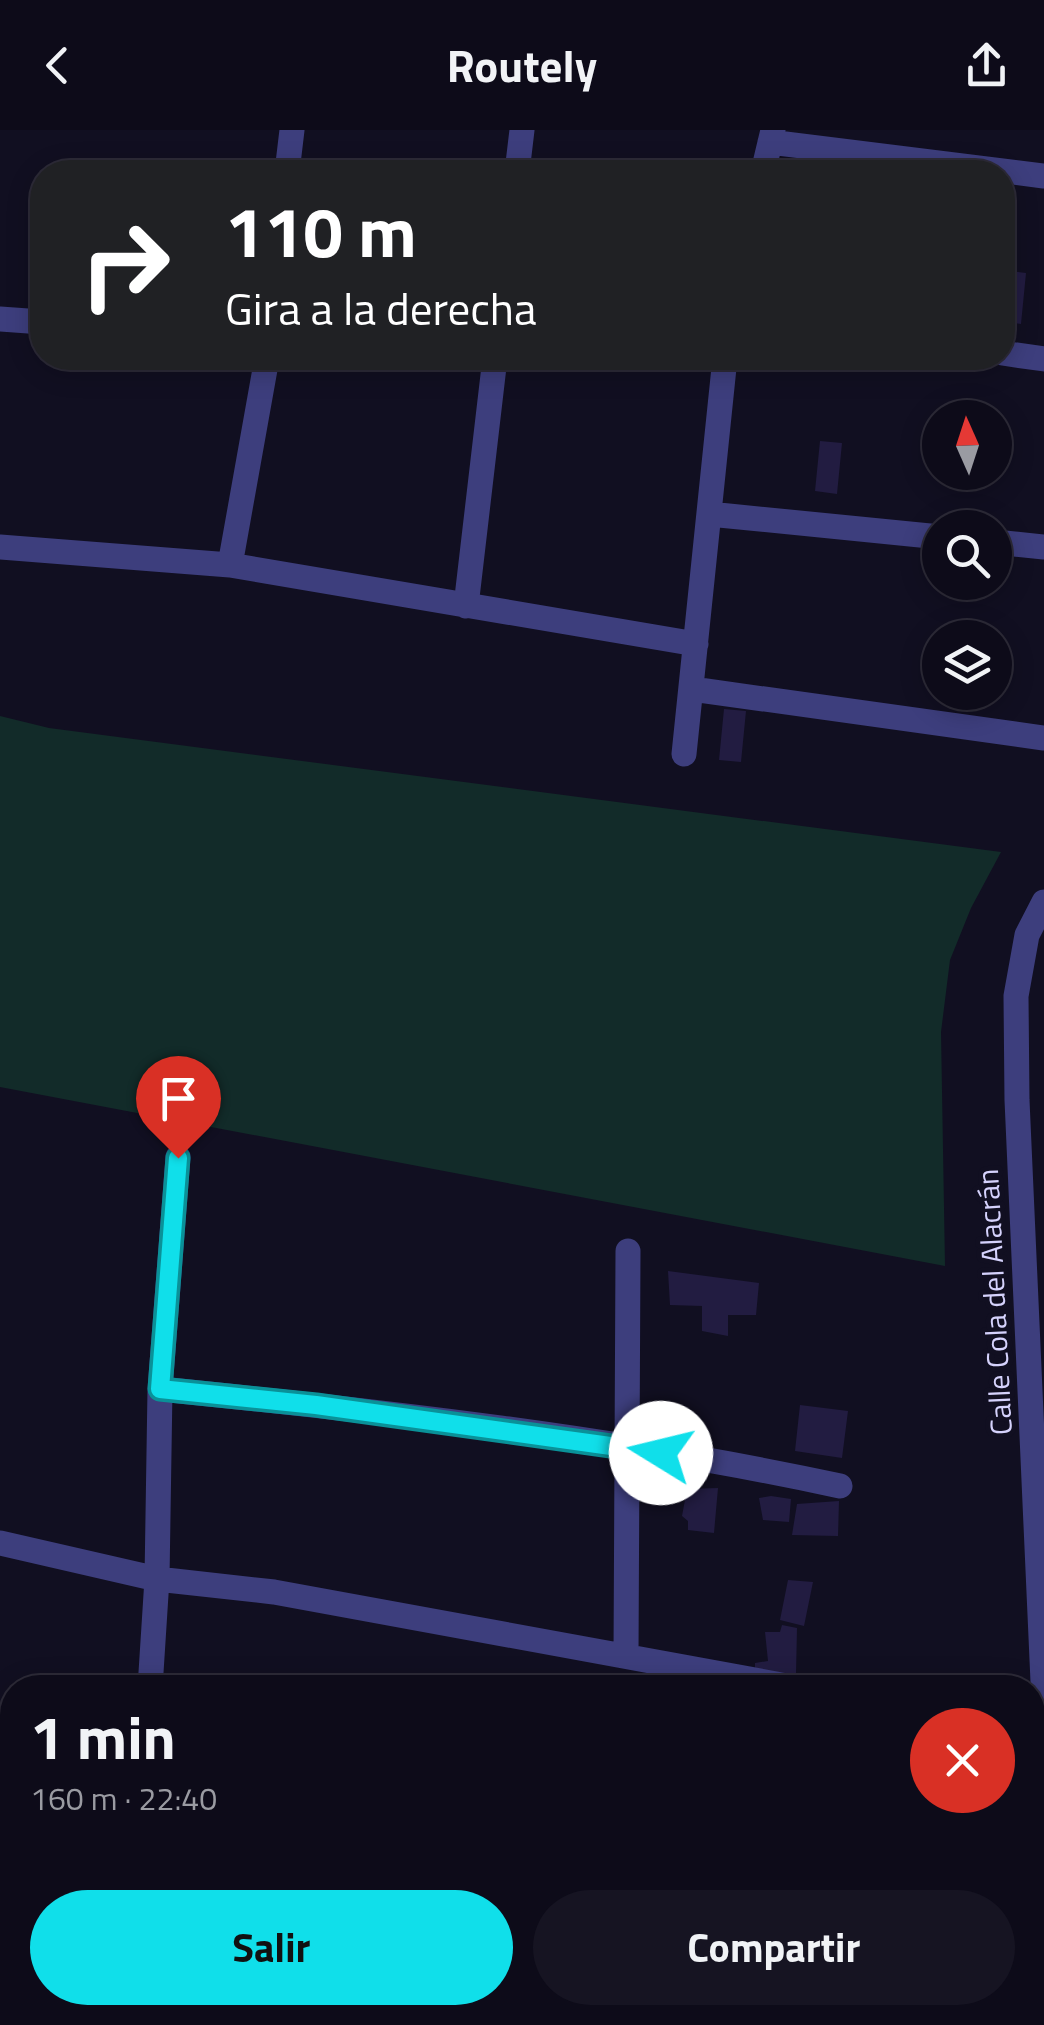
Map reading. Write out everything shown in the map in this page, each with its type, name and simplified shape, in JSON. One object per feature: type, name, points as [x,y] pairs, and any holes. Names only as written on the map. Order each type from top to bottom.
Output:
[{"type":"street","points":[[289,160],[292,130]]},
{"type":"street","points":[[518,160],[522,130]]},
{"type":"street","points":[[771,136],[935,160]]},
{"type":"street","points":[[1015,172],[1044,176]]},
{"type":"street","points":[[0,319],[30,321]]},
{"type":"street","points":[[1015,355],[1044,358]]},
{"type":"street","points":[[230,565],[265,370]]},
{"type":"street","points":[[466,606],[494,370]]},
{"type":"street","points":[[684,754],[725,370]]},
{"type":"street","points":[[710,514],[922,535]]},
{"type":"street","points":[[1012,544],[1044,548]]},
{"type":"street","points":[[0,547],[230,565],[696,644]]},
{"type":"street","points":[[692,688],[1044,738]]},
{"type":"street","name":"Calle Cola del Alacrán","points":[[1043,1675],[1017,1100],[1016,996],[1027,935],[1044,902]]},
{"type":"street","points":[[151,1675],[157,1578],[160,1389],[178,1158]]},
{"type":"street","points":[[626,1656],[628,1251]]},
{"type":"street","points":[[160,1389],[316,1405],[626,1448],[840,1486]]},
{"type":"street","points":[[0,1543],[157,1578],[274,1592],[728,1675]]},
{"type":"green space","points":[[0,716],[49,728],[1001,852],[971,908],[950,960],[941,1032],[945,1266],[0,1087]]},
{"type":"building","points":[[1015,272],[1026,273],[1021,324],[1015,323]]},
{"type":"building","points":[[820,441],[842,443],[837,494],[815,491]]},
{"type":"building","points":[[724,709],[746,711],[741,762],[719,760]]},
{"type":"building","points":[[668,1271],[759,1283],[756,1315],[728,1315],[728,1336],[702,1331],[702,1306],[670,1305]]},
{"type":"building","points":[[800,1405],[848,1411],[842,1458],[795,1451]]},
{"type":"building","points":[[718,1488],[714,1533],[688,1530],[688,1521],[682,1516],[687,1489]]},
{"type":"building","points":[[759,1498],[791,1499],[789,1522],[763,1520]]},
{"type":"building","points":[[839,1501],[838,1536],[792,1535],[797,1504]]},
{"type":"building","points":[[788,1580],[813,1582],[804,1626],[780,1620]]},
{"type":"building","points":[[782,1625],[797,1628],[796,1674],[755,1670],[755,1663],[768,1661],[765,1632],[780,1632]]},
{"type":"route","points":[[178,1158],[160,1389],[316,1405],[661,1453]]}]
